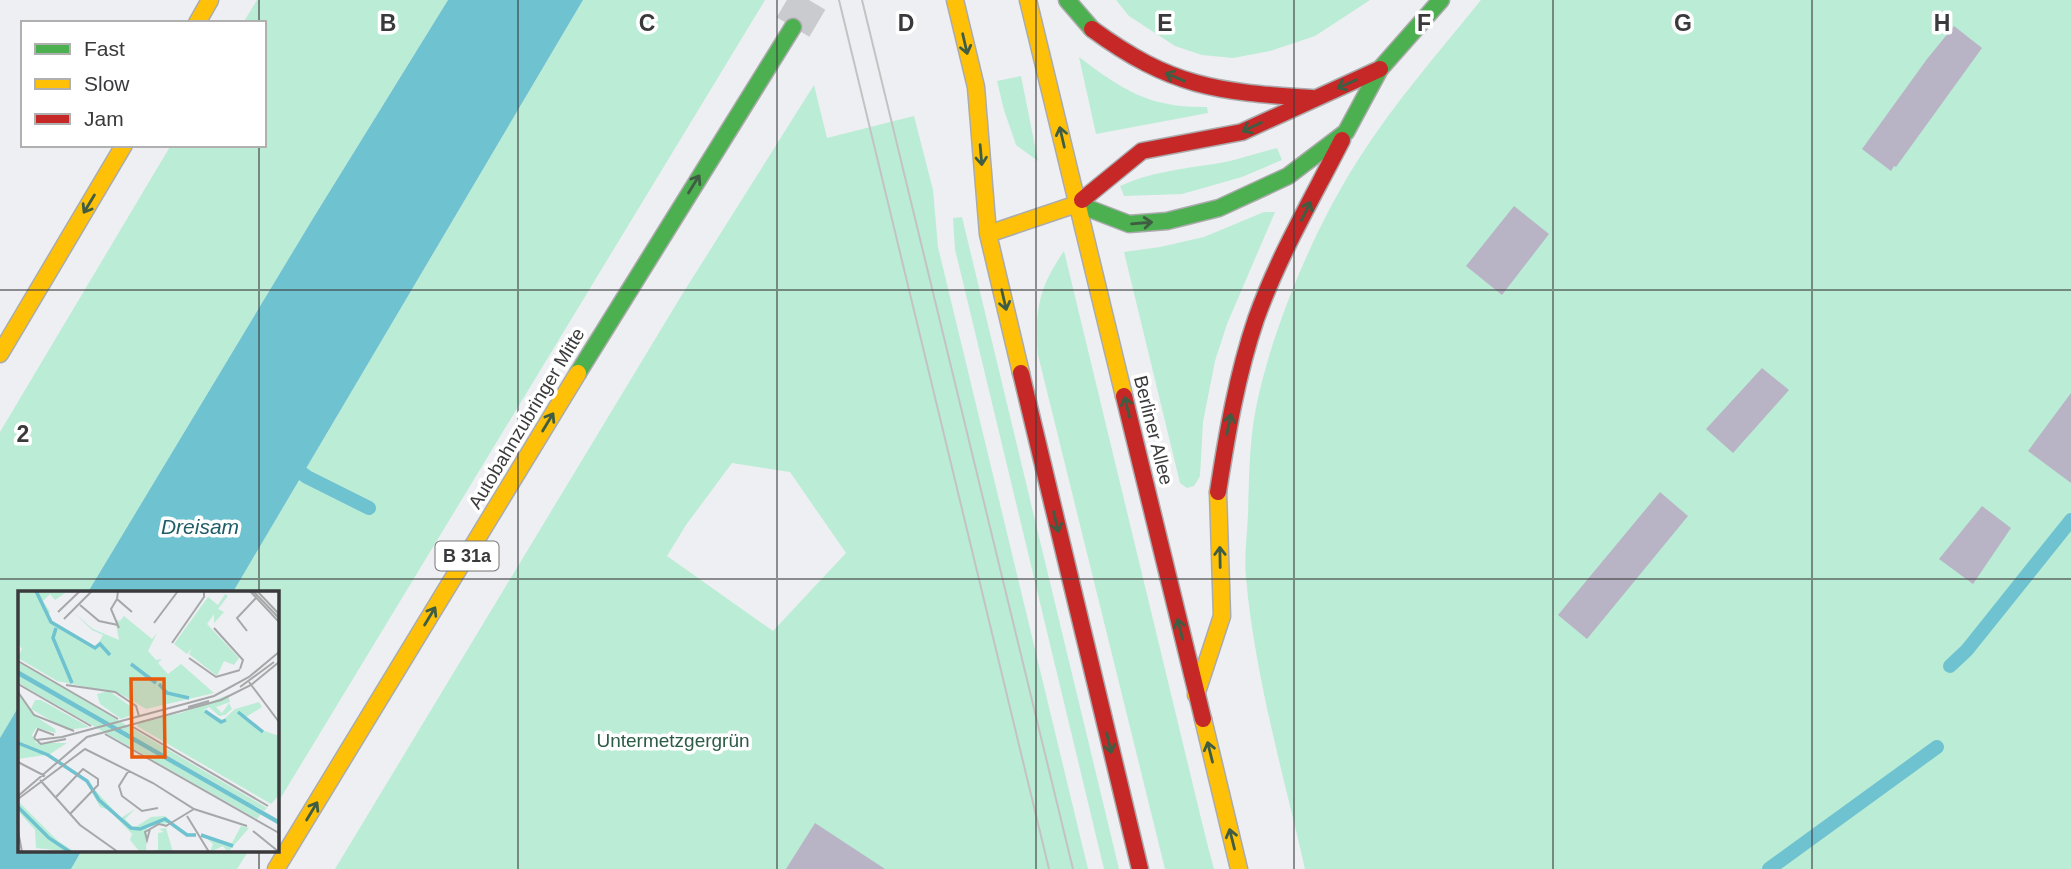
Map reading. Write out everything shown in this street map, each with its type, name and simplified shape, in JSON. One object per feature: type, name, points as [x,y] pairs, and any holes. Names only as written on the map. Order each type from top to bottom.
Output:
[{"type":"main road","points":[[198,21],[211,0]]},
{"type":"main road","points":[[955,0],[976,88],[988,234],[1140,869]]},
{"type":"main road","name":"Berliner Allee","points":[[1028,0],[1239,869]]},
{"type":"main road","points":[[1067,0],[1092,29],[1129,55],[1189,82],[1239,92],[1314,99]]},
{"type":"main road","points":[[1196,695],[1222,616],[1218,492],[1227,433],[1243,364],[1266,294],[1380,69],[1441,0]]},
{"type":"main road","name":"Autobahnzubringer Mitte","points":[[276,869],[657,242],[793,27]]},
{"type":"main road","points":[[988,234],[1077,204],[1142,151],[1242,132],[1380,69]]},
{"type":"main road","points":[[1077,204],[1129,224],[1167,221],[1220,208],[1288,176],[1346,132]]},
{"type":"main road","points":[[0,354],[123,147]]},
{"type":"green space","points":[[257,0],[448,0],[89,591],[18,591],[18,708],[0,738],[0,432],[170,147],[266,147],[266,21],[244,21]]},
{"type":"green space","points":[[583,0],[765,0],[278,802],[278,591],[234,591]]},
{"type":"green space","points":[[1116,0],[1370,0],[1315,36],[1270,51],[1233,58],[1202,55],[1175,46],[1129,16]]},
{"type":"green space","points":[[1481,0],[2071,0],[2071,869],[1305,869],[1263,688],[1250,615],[1245,555],[1254,419],[1281,319],[1309,251],[1341,188],[1386,118]]},
{"type":"green space","points":[[1079,57],[1138,95],[1169,104],[1207,107],[1208,113],[1096,134]]},
{"type":"green space","points":[[1021,76],[1038,161],[1016,145],[997,81]]},
{"type":"green space","name":"Untermetzgergrün","points":[[814,85],[827,138],[914,116],[933,190],[938,247],[1088,869],[335,869],[683,293]],"holes":[[[732,463],[790,472],[846,553],[773,631],[667,556],[686,525]]]},
{"type":"green space","points":[[1277,148],[1282,160],[1242,177],[1182,194],[1124,196],[1120,186],[1155,174],[1222,163]]},
{"type":"green space","points":[[1264,212],[1275,212],[1227,324],[1215,361],[1203,422],[1200,476],[1194,486],[1187,488],[1180,483],[1124,252],[1204,237]]},
{"type":"green space","points":[[962,217],[1119,869],[1104,869],[955,249],[953,218]]},
{"type":"green space","points":[[1064,251],[1214,869],[1165,869],[1038,355],[1040,300]]},
{"type":"green space","points":[[81,852],[248,852],[237,869],[71,869]]},
{"type":"water","name":"Dreisam","points":[[448,0],[583,0],[234,591],[89,591]]},
{"type":"water","points":[[18,708],[18,852],[81,852],[71,869],[0,869],[0,738]]},
{"type":"building","points":[[1954,26],[1982,48],[1891,171],[1862,149]]},
{"type":"building","points":[[1514,206],[1549,234],[1502,295],[1466,266]]},
{"type":"building","points":[[1762,368],[1789,390],[1733,453],[1706,429]]},
{"type":"building","points":[[2071,393],[2071,483],[2028,451]]},
{"type":"building","points":[[1660,492],[1688,516],[1587,639],[1558,615]]},
{"type":"building","points":[[1982,506],[2011,528],[1973,584],[1939,559]]},
{"type":"building","points":[[815,823],[885,869],[786,869]]},
{"type":"waterway","points":[[288,463],[307,477],[369,508]]},
{"type":"waterway","points":[[1950,666],[1967,650],[2071,520]]},
{"type":"waterway","points":[[1769,869],[1937,747]]},
{"type":"tunnel","points":[[793,27],[809,0]]},
{"type":"tram line","points":[[839,0],[1049,869]]},
{"type":"tram line","points":[[862,0],[1073,869]]},
{"type":"traffic: fast","points":[[1067,0],[1092,29]]},
{"type":"traffic: fast","points":[[1082,200],[1077,204],[1129,224],[1167,221],[1219,208],[1288,176],[1346,132],[1380,69],[1441,0]]},
{"type":"traffic: fast","points":[[578,373],[793,27]]},
{"type":"traffic: slow","points":[[198,21],[210,0]]},
{"type":"traffic: slow","points":[[955,0],[976,87],[988,234],[1021,373]]},
{"type":"traffic: slow","points":[[1028,0],[1124,396]]},
{"type":"traffic: slow","points":[[0,354],[123,147]]},
{"type":"traffic: slow","points":[[988,234],[1077,204]]},
{"type":"traffic: slow","points":[[276,869],[578,373]]},
{"type":"traffic: slow","points":[[1196,695],[1222,616],[1218,492]]},
{"type":"traffic: slow","points":[[1203,719],[1239,869]]},
{"type":"traffic: jam","points":[[1092,29],[1146,63],[1196,83],[1249,93],[1312,98]]},
{"type":"traffic: jam","points":[[1082,200],[1142,151],[1242,132],[1380,69]]},
{"type":"traffic: jam","points":[[1218,492],[1238,383],[1256,319],[1285,251],[1342,140]]},
{"type":"traffic: jam","points":[[1021,373],[1140,869]]},
{"type":"traffic: jam","points":[[1124,396],[1203,719]]}]
